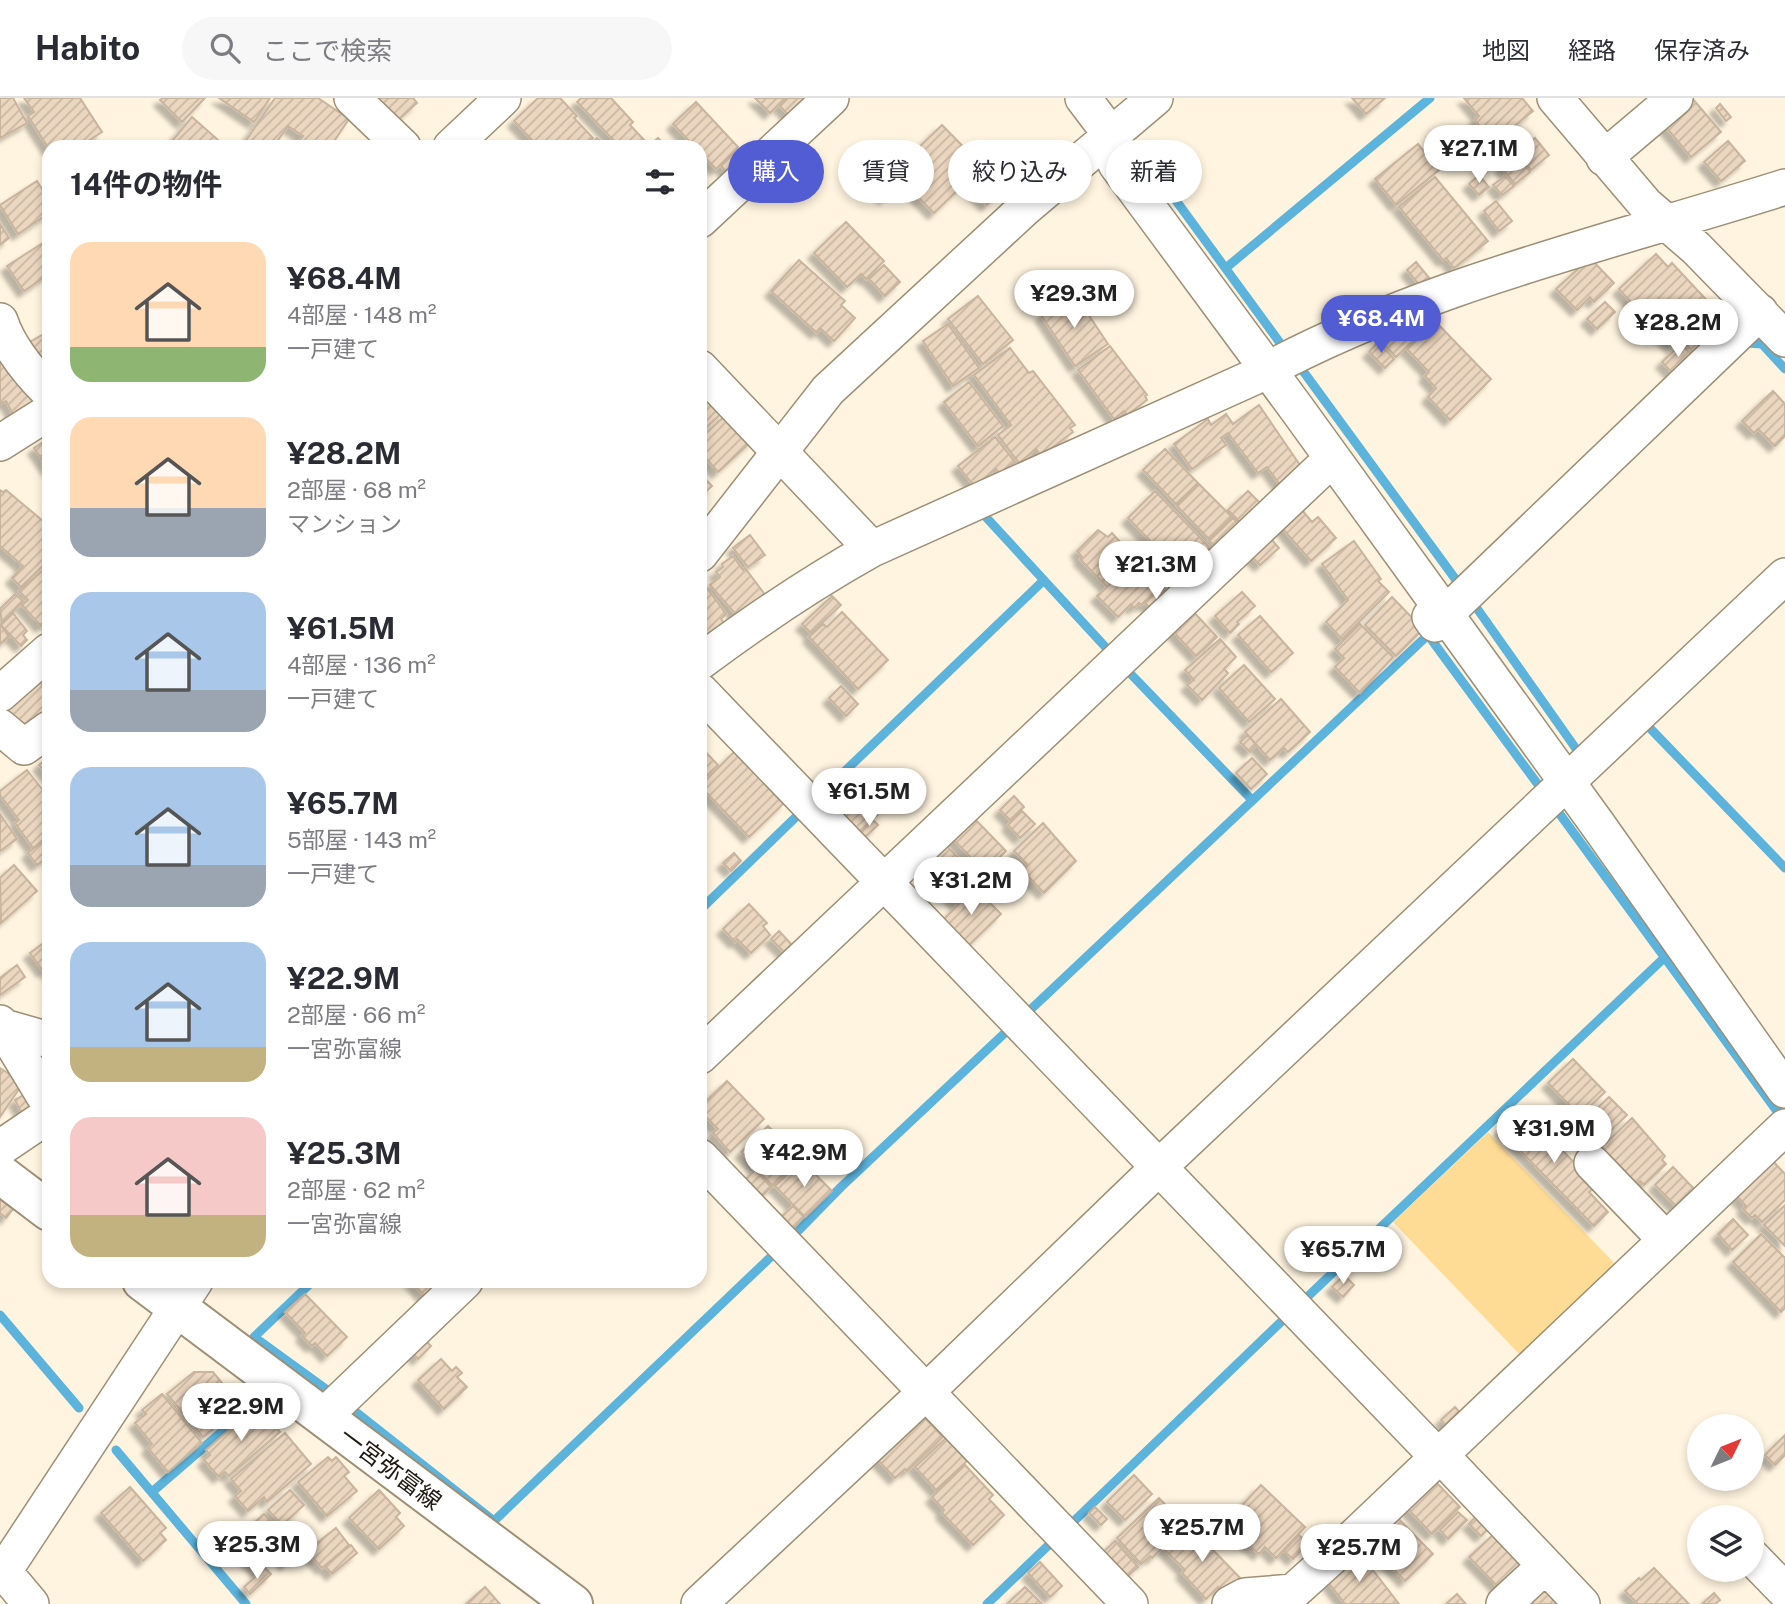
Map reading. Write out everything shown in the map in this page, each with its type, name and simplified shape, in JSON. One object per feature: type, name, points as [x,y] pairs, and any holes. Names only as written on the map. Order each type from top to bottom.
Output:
[{"type":"main road","points":[[0,1174],[42,1206]]},
{"type":"main road","name":"一宮弥富線","points":[[166,1288],[186,1294],[323,1417],[572,1604]]},
{"type":"street","points":[[352,98],[396,140]]},
{"type":"street","points":[[472,140],[503,98]]},
{"type":"street","points":[[707,213],[831,98]]},
{"type":"street","points":[[1067,98],[1100,131],[1261,373],[1320,470],[1440,619]]},
{"type":"street","points":[[707,545],[828,390],[1024,209],[1100,131],[1155,98]]},
{"type":"street","points":[[1555,98],[1646,205],[1669,224],[1785,339]]},
{"type":"street","points":[[1604,158],[1675,98]]},
{"type":"street","points":[[707,657],[817,580],[872,549],[1283,361],[1440,293],[1785,187]]},
{"type":"street","points":[[1440,619],[1760,312]]},
{"type":"street","points":[[0,321],[19,356],[42,384]]},
{"type":"street","points":[[1261,373],[1785,1090]]},
{"type":"street","points":[[707,375],[872,549]]},
{"type":"street","points":[[0,443],[42,416]]},
{"type":"street","points":[[707,1049],[1320,470]]},
{"type":"street","points":[[699,1604],[1785,576]]},
{"type":"street","points":[[0,694],[42,657]]},
{"type":"street","points":[[707,698],[1438,1457],[1449,1464],[1581,1604]]},
{"type":"street","points":[[0,727],[24,747],[42,734]]},
{"type":"street","points":[[1561,787],[1785,1109]]},
{"type":"street","points":[[1,1025],[42,1038]]},
{"type":"street","points":[[1,1025],[42,1092]]},
{"type":"street","points":[[0,1147],[42,1120]]},
{"type":"street","points":[[1230,1604],[1245,1596],[1293,1592],[1785,1127]]},
{"type":"street","points":[[1592,1163],[1665,1239]]},
{"type":"street","points":[[707,1164],[1130,1604]]},
{"type":"street","points":[[323,1417],[458,1288]]},
{"type":"street","points":[[31,1604],[1,1572],[186,1294]]},
{"type":"street","points":[[1504,1604],[1545,1566]]},
{"type":"street","points":[[1764,1569],[1785,1591]]},
{"type":"shaded area","points":[[1488,1132],[1620,1269],[1525,1360],[1393,1222]]},
{"type":"building","points":[[0,98],[13,98],[27,123],[0,138]]},
{"type":"building","points":[[24,98],[80,98],[102,132],[90,140],[43,140],[28,116],[34,112]]},
{"type":"building","points":[[205,98],[182,122],[160,100]]},
{"type":"building","points":[[219,98],[270,98],[254,122]]},
{"type":"building","points":[[275,98],[318,98],[349,119],[335,140],[300,140],[303,136],[288,126],[278,140],[246,140]]},
{"type":"building","points":[[377,98],[413,98],[417,103],[398,120]]},
{"type":"building","points":[[538,98],[560,98],[593,138],[532,140],[514,121]]},
{"type":"building","points":[[581,98],[611,98],[633,122],[630,125],[644,140],[613,140],[577,102]]},
{"type":"building","points":[[755,98],[785,98],[770,113]]},
{"type":"building","points":[[788,98],[807,98],[791,118],[780,106]]},
{"type":"building","points":[[1352,98],[1385,98],[1366,114]]},
{"type":"building","points":[[1464,98],[1522,98],[1533,111],[1493,143],[1475,120],[1479,116]]},
{"type":"building","points":[[1684,98],[1692,98],[1721,132],[1691,157],[1659,119]]},
{"type":"building","points":[[696,102],[731,140],[728,140],[728,157],[716,169],[707,159],[707,140],[688,140],[673,124]]},
{"type":"building","points":[[1720,104],[1731,117],[1726,121],[1716,108]]},
{"type":"building","points":[[192,117],[218,140],[173,140]]},
{"type":"building","points":[[942,125],[957,140],[948,140],[948,199],[934,213],[924,203],[934,203],[934,140],[927,140]]},
{"type":"building","points":[[1535,138],[1549,155],[1531,170],[1517,152]]},
{"type":"building","points":[[1728,141],[1745,161],[1721,181],[1704,162]]},
{"type":"building","points":[[1418,144],[1439,170],[1396,205],[1375,179]]},
{"type":"building","points":[[1516,154],[1530,172],[1515,184],[1501,167]]},
{"type":"building","points":[[728,159],[728,174],[721,166]]},
{"type":"building","points":[[1479,175],[1489,187],[1479,195],[1469,184]]},
{"type":"building","points":[[1505,176],[1514,186],[1502,195],[1493,185]]},
{"type":"building","points":[[1435,177],[1488,241],[1454,268],[1446,258],[1443,260],[1399,207]]},
{"type":"building","points":[[37,181],[42,189],[42,218],[18,234],[0,205]]},
{"type":"building","points":[[1496,201],[1512,221],[1499,231],[1484,211]]},
{"type":"building","points":[[846,222],[884,261],[866,279],[861,274],[847,287],[814,253]]},
{"type":"building","points":[[0,224],[9,238],[0,245]]},
{"type":"building","points":[[42,244],[42,279],[24,291],[7,266]]},
{"type":"building","points":[[1656,254],[1668,267],[1672,263],[1714,308],[1672,347],[1619,289]]},
{"type":"building","points":[[1590,258],[1614,283],[1594,302],[1590,297],[1577,310],[1556,289]]},
{"type":"building","points":[[799,260],[845,301],[841,305],[855,318],[834,341],[820,328],[817,333],[771,291]]},
{"type":"building","points":[[1416,262],[1430,279],[1421,287],[1407,270]]},
{"type":"building","points":[[884,265],[900,282],[885,296],[869,279]]},
{"type":"building","points":[[1074,293],[1108,344],[1075,366],[1041,315]]},
{"type":"building","points":[[978,296],[1013,340],[983,364],[948,319]]},
{"type":"building","points":[[1605,302],[1615,312],[1597,329],[1587,319]]},
{"type":"building","points":[[1435,321],[1491,379],[1450,420],[1428,397],[1436,388],[1425,376],[1429,372],[1407,349]]},
{"type":"building","points":[[948,324],[979,368],[953,386],[923,341]]},
{"type":"building","points":[[1696,326],[1710,342],[1696,355],[1682,340]]},
{"type":"building","points":[[1403,327],[1415,339],[1396,357],[1385,345]]},
{"type":"building","points":[[42,335],[42,366],[28,343]]},
{"type":"building","points":[[1378,342],[1394,359],[1385,368],[1369,352]]},
{"type":"building","points":[[1681,344],[1694,357],[1674,375],[1662,362]]},
{"type":"building","points":[[1110,346],[1147,395],[1147,400],[1127,415],[1124,411],[1114,419],[1078,370]]},
{"type":"building","points":[[1010,348],[1029,373],[1033,371],[1075,425],[1070,428],[1073,432],[1041,456],[1036,449],[1019,463],[998,435],[1011,425],[974,375]]},
{"type":"building","points":[[0,349],[38,405],[15,418],[6,401],[0,404]]},
{"type":"building","points":[[969,382],[1003,426],[978,446],[944,402]]},
{"type":"building","points":[[1773,391],[1785,404],[1785,436],[1775,446],[1758,429],[1754,433],[1742,421]]},
{"type":"building","points":[[707,395],[723,412],[707,427]]},
{"type":"building","points":[[1259,405],[1302,468],[1280,485],[1267,467],[1258,473],[1228,433],[1221,438],[1226,445],[1192,469],[1174,444],[1208,419],[1211,425],[1226,414],[1233,424]]},
{"type":"building","points":[[728,413],[753,440],[718,472],[707,459],[707,432]]},
{"type":"building","points":[[995,437],[1015,462],[1000,474],[996,469],[974,486],[958,466]]},
{"type":"building","points":[[42,443],[42,460],[34,448]]},
{"type":"building","points":[[1165,449],[1198,483],[1176,504],[1143,470]]},
{"type":"building","points":[[1199,484],[1232,517],[1209,539],[1177,506]]},
{"type":"building","points":[[0,490],[6,490],[42,520],[42,567],[21,587],[12,578],[23,566],[0,546]]},
{"type":"building","points":[[1155,491],[1210,548],[1191,568],[1171,547],[1164,555],[1128,518]]},
{"type":"building","points":[[1248,491],[1264,507],[1244,526],[1228,510]]},
{"type":"building","points":[[1302,510],[1312,522],[1318,517],[1336,538],[1311,561],[1282,528]]},
{"type":"building","points":[[1233,518],[1239,524],[1216,547],[1209,541]]},
{"type":"building","points":[[1098,530],[1108,537],[1112,533],[1131,554],[1126,559],[1158,589],[1141,605],[1139,603],[1134,608],[1131,604],[1118,617],[1097,596],[1107,587],[1080,559],[1082,557],[1077,551]]},
{"type":"building","points":[[1265,532],[1279,548],[1260,565],[1245,550]]},
{"type":"building","points":[[750,535],[765,555],[748,567],[733,548]]},
{"type":"building","points":[[1354,541],[1381,579],[1378,581],[1389,592],[1342,639],[1326,622],[1348,600],[1322,564]]},
{"type":"building","points":[[733,556],[766,596],[738,617],[710,585],[720,577],[716,572],[723,567],[722,564]]},
{"type":"building","points":[[1163,568],[1181,585],[1171,595],[1154,577]]},
{"type":"building","points":[[42,571],[41,626],[22,605],[28,600],[19,591]]},
{"type":"building","points":[[707,588],[726,614],[721,619],[725,624],[707,637]]},
{"type":"building","points":[[1159,590],[1167,598],[1154,611],[1145,603]]},
{"type":"building","points":[[1242,592],[1255,606],[1237,622],[1239,624],[1230,633],[1215,616]]},
{"type":"building","points":[[15,594],[23,601],[2,623],[0,609]]},
{"type":"building","points":[[832,596],[841,605],[811,633],[802,624]]},
{"type":"building","points":[[1392,597],[1423,629],[1396,656],[1365,625]]},
{"type":"building","points":[[1189,607],[1217,637],[1196,656],[1168,626]]},
{"type":"building","points":[[842,612],[888,660],[858,689],[809,637],[823,624],[827,627]]},
{"type":"building","points":[[13,613],[27,631],[23,635],[27,640],[21,646],[1,625]]},
{"type":"building","points":[[1260,616],[1293,653],[1271,672],[1238,635]]},
{"type":"building","points":[[0,624],[9,637],[0,644]]},
{"type":"building","points":[[1360,624],[1393,657],[1360,693],[1335,667],[1344,658],[1335,649]]},
{"type":"building","points":[[1220,639],[1236,657],[1224,669],[1228,673],[1202,700],[1187,685],[1194,680],[1185,670]]},
{"type":"building","points":[[1244,665],[1275,699],[1249,722],[1219,688]]},
{"type":"building","points":[[36,677],[42,685],[42,716],[39,715],[25,739],[0,707]]},
{"type":"building","points":[[841,686],[858,704],[846,716],[829,698]]},
{"type":"building","points":[[1281,699],[1310,732],[1288,752],[1284,748],[1270,760],[1245,732]]},
{"type":"building","points":[[1248,735],[1256,745],[1250,752],[1240,742]]},
{"type":"building","points":[[736,750],[785,802],[749,837],[707,793],[707,779]]},
{"type":"building","points":[[707,753],[718,765],[707,775]]},
{"type":"building","points":[[1252,758],[1267,774],[1251,789],[1236,773]]},
{"type":"building","points":[[27,770],[42,789],[42,841],[33,848],[15,823],[19,820],[0,795],[0,791]]},
{"type":"building","points":[[845,781],[877,815],[859,832],[827,798]]},
{"type":"building","points":[[1014,796],[1024,807],[1010,820],[1000,810]]},
{"type":"building","points":[[1022,811],[1035,824],[1020,838],[1008,825]]},
{"type":"building","points":[[0,814],[17,839],[0,851]]},
{"type":"building","points":[[971,815],[1006,851],[985,872],[950,836]]},
{"type":"building","points":[[873,820],[878,825],[865,837],[860,832]]},
{"type":"building","points":[[1043,823],[1076,861],[1044,893],[1022,870],[1028,865],[1014,851]]},
{"type":"building","points":[[42,842],[42,861],[37,865],[28,853]]},
{"type":"building","points":[[943,842],[965,865],[954,876],[932,854]]},
{"type":"building","points":[[734,853],[741,861],[731,871],[723,863]]},
{"type":"building","points":[[14,865],[37,891],[1,923],[0,878]]},
{"type":"building","points":[[961,874],[974,887],[957,904],[945,890]]},
{"type":"building","points":[[975,888],[1001,914],[967,947],[942,921]]},
{"type":"building","points":[[749,904],[767,923],[763,926],[770,935],[751,953],[723,929]]},
{"type":"building","points":[[779,931],[793,946],[785,953],[771,939]]},
{"type":"building","points":[[42,944],[42,970],[30,953]]},
{"type":"building","points":[[17,965],[25,977],[0,995],[0,978]]},
{"type":"building","points":[[1573,1059],[1605,1092],[1580,1116],[1548,1083]]},
{"type":"building","points":[[0,1068],[23,1083],[0,1117]]},
{"type":"building","points":[[727,1081],[764,1119],[730,1152],[713,1133],[718,1129],[707,1118],[707,1100]]},
{"type":"building","points":[[29,1092],[38,1108],[23,1116],[15,1100]]},
{"type":"building","points":[[1609,1097],[1627,1115],[1606,1135],[1588,1117]]},
{"type":"building","points":[[1522,1109],[1596,1185],[1589,1192],[1608,1212],[1594,1226],[1500,1130]]},
{"type":"building","points":[[1632,1118],[1665,1156],[1662,1160],[1666,1164],[1644,1185],[1640,1181],[1637,1184],[1600,1149]]},
{"type":"building","points":[[768,1126],[800,1159],[773,1186],[741,1152]]},
{"type":"building","points":[[1769,1157],[1785,1174],[1785,1200],[1762,1222],[1755,1215],[1752,1218],[1743,1209],[1746,1206],[1733,1192]]},
{"type":"building","points":[[802,1161],[832,1191],[805,1217],[775,1186]]},
{"type":"building","points":[[1673,1167],[1698,1193],[1680,1210],[1655,1185]]},
{"type":"building","points":[[755,1170],[771,1187],[758,1200],[742,1183]]},
{"type":"building","points":[[0,1199],[13,1209],[6,1218],[0,1213]]},
{"type":"building","points":[[1785,1205],[1785,1246],[1764,1225]]},
{"type":"building","points":[[793,1206],[804,1217],[790,1232],[778,1220]]},
{"type":"building","points":[[1733,1219],[1748,1235],[1732,1250],[1718,1234]]},
{"type":"building","points":[[1761,1234],[1785,1258],[1785,1308],[1781,1312],[1733,1262]]},
{"type":"building","points":[[1344,1275],[1354,1285],[1343,1297],[1332,1287]]},
{"type":"building","points":[[417,1288],[437,1288],[426,1298]]},
{"type":"building","points":[[305,1294],[347,1337],[327,1356],[315,1343],[312,1346],[302,1336],[305,1333],[285,1312]]},
{"type":"building","points":[[422,1337],[431,1346],[418,1359],[410,1349]]},
{"type":"building","points":[[441,1359],[452,1371],[456,1367],[462,1373],[457,1377],[467,1387],[444,1409],[418,1380]]},
{"type":"building","points":[[194,1372],[213,1372],[241,1406],[203,1437],[167,1394]]},
{"type":"building","points":[[162,1394],[202,1443],[168,1472],[148,1448],[152,1444],[135,1423],[146,1414],[142,1410]]},
{"type":"building","points":[[257,1406],[280,1432],[229,1476],[225,1472],[219,1477],[204,1460],[210,1455],[206,1450]]},
{"type":"building","points":[[1455,1407],[1463,1416],[1449,1429],[1441,1420]]},
{"type":"building","points":[[921,1414],[943,1437],[907,1471],[905,1469],[895,1478],[872,1454]]},
{"type":"building","points":[[285,1433],[311,1464],[267,1502],[264,1497],[248,1511],[235,1496],[241,1491],[231,1479]]},
{"type":"building","points":[[1785,1435],[1785,1455],[1775,1465],[1765,1455]]},
{"type":"building","points":[[946,1438],[967,1461],[936,1490],[915,1467]]},
{"type":"building","points":[[328,1457],[332,1461],[336,1457],[349,1472],[344,1476],[357,1491],[327,1516],[298,1482]]},
{"type":"building","points":[[965,1465],[993,1495],[989,1499],[1004,1515],[973,1545],[942,1513],[944,1510],[932,1497]]},
{"type":"building","points":[[1134,1475],[1152,1494],[1125,1520],[1107,1502]]},
{"type":"building","points":[[1434,1480],[1460,1507],[1432,1534],[1406,1507]]},
{"type":"building","points":[[1261,1485],[1305,1527],[1276,1558],[1265,1547],[1259,1554],[1243,1540],[1249,1533],[1232,1516]]},
{"type":"building","points":[[130,1487],[166,1528],[160,1533],[166,1540],[143,1561],[101,1513]]},
{"type":"building","points":[[290,1490],[304,1505],[282,1525],[268,1510]]},
{"type":"building","points":[[379,1490],[400,1513],[396,1517],[404,1526],[379,1549],[349,1518]]},
{"type":"building","points":[[1159,1498],[1183,1524],[1152,1558],[1150,1556],[1141,1564],[1117,1538]]},
{"type":"building","points":[[1095,1507],[1107,1519],[1101,1525],[1089,1513]]},
{"type":"building","points":[[1458,1512],[1467,1520],[1448,1539],[1440,1530]]},
{"type":"building","points":[[264,1514],[288,1539],[282,1545],[285,1547],[259,1572],[232,1543]]},
{"type":"building","points":[[1478,1514],[1490,1527],[1481,1536],[1469,1524]]},
{"type":"building","points":[[1396,1516],[1433,1554],[1405,1581],[1371,1545],[1374,1543],[1371,1540]]},
{"type":"building","points":[[1188,1524],[1244,1582],[1228,1598],[1218,1587],[1206,1599],[1182,1573],[1185,1570],[1163,1548]]},
{"type":"building","points":[[219,1525],[229,1538],[212,1552],[202,1539]]},
{"type":"building","points":[[336,1528],[349,1545],[322,1568],[307,1551]]},
{"type":"building","points":[[1494,1534],[1526,1567],[1502,1591],[1469,1557]]},
{"type":"building","points":[[1299,1535],[1308,1543],[1293,1559],[1284,1551]]},
{"type":"building","points":[[1115,1541],[1138,1567],[1121,1582],[1098,1557]]},
{"type":"building","points":[[295,1543],[301,1550],[286,1564],[280,1557]]},
{"type":"building","points":[[351,1545],[357,1553],[332,1574],[325,1566]]},
{"type":"building","points":[[1359,1552],[1399,1604],[1345,1604],[1325,1578]]},
{"type":"building","points":[[1040,1562],[1062,1586],[1050,1597],[1028,1573]]},
{"type":"building","points":[[265,1568],[271,1574],[250,1594],[244,1587]]},
{"type":"building","points":[[1654,1568],[1689,1604],[1638,1604],[1625,1591]]},
{"type":"building","points":[[1540,1581],[1562,1604],[1517,1604]]},
{"type":"building","points":[[485,1587],[500,1604],[466,1604]]},
{"type":"building","points":[[1025,1587],[1042,1604],[1007,1604]]},
{"type":"building","points":[[1714,1593],[1720,1600],[1715,1604],[1702,1604]]},
{"type":"building","points":[[1457,1594],[1466,1604],[1446,1604]]},
{"type":"waterway","points":[[1227,267],[1430,98]]},
{"type":"waterway","points":[[1178,203],[1283,347]]},
{"type":"waterway","points":[[1743,345],[1762,344],[1785,369]]},
{"type":"waterway","points":[[1303,371],[1459,584]]},
{"type":"waterway","points":[[984,515],[1110,652]]},
{"type":"waterway","points":[[819,796],[1044,580]]},
{"type":"waterway","points":[[1476,607],[1579,753],[1583,750]]},
{"type":"waterway","points":[[1034,1018],[1028,1012],[1428,635],[1542,790]]},
{"type":"waterway","points":[[1125,668],[1252,800]]},
{"type":"waterway","points":[[1644,722],[1785,868]]},
{"type":"waterway","points":[[707,903],[800,813]]},
{"type":"waterway","points":[[1559,813],[1782,1118]]},
{"type":"waterway","points":[[1302,1302],[1664,958]]},
{"type":"waterway","points":[[792,1237],[841,1187],[1008,1030]]},
{"type":"waterway","points":[[347,1405],[494,1521],[778,1250]]},
{"type":"waterway","points":[[306,1288],[254,1337],[334,1395]]},
{"type":"waterway","points":[[0,1315],[79,1408]]},
{"type":"waterway","points":[[1072,1523],[1285,1318]]},
{"type":"waterway","points":[[152,1492],[262,1397]]},
{"type":"waterway","points":[[116,1450],[246,1604]]},
{"type":"waterway","points":[[987,1604],[1055,1539]]}]
